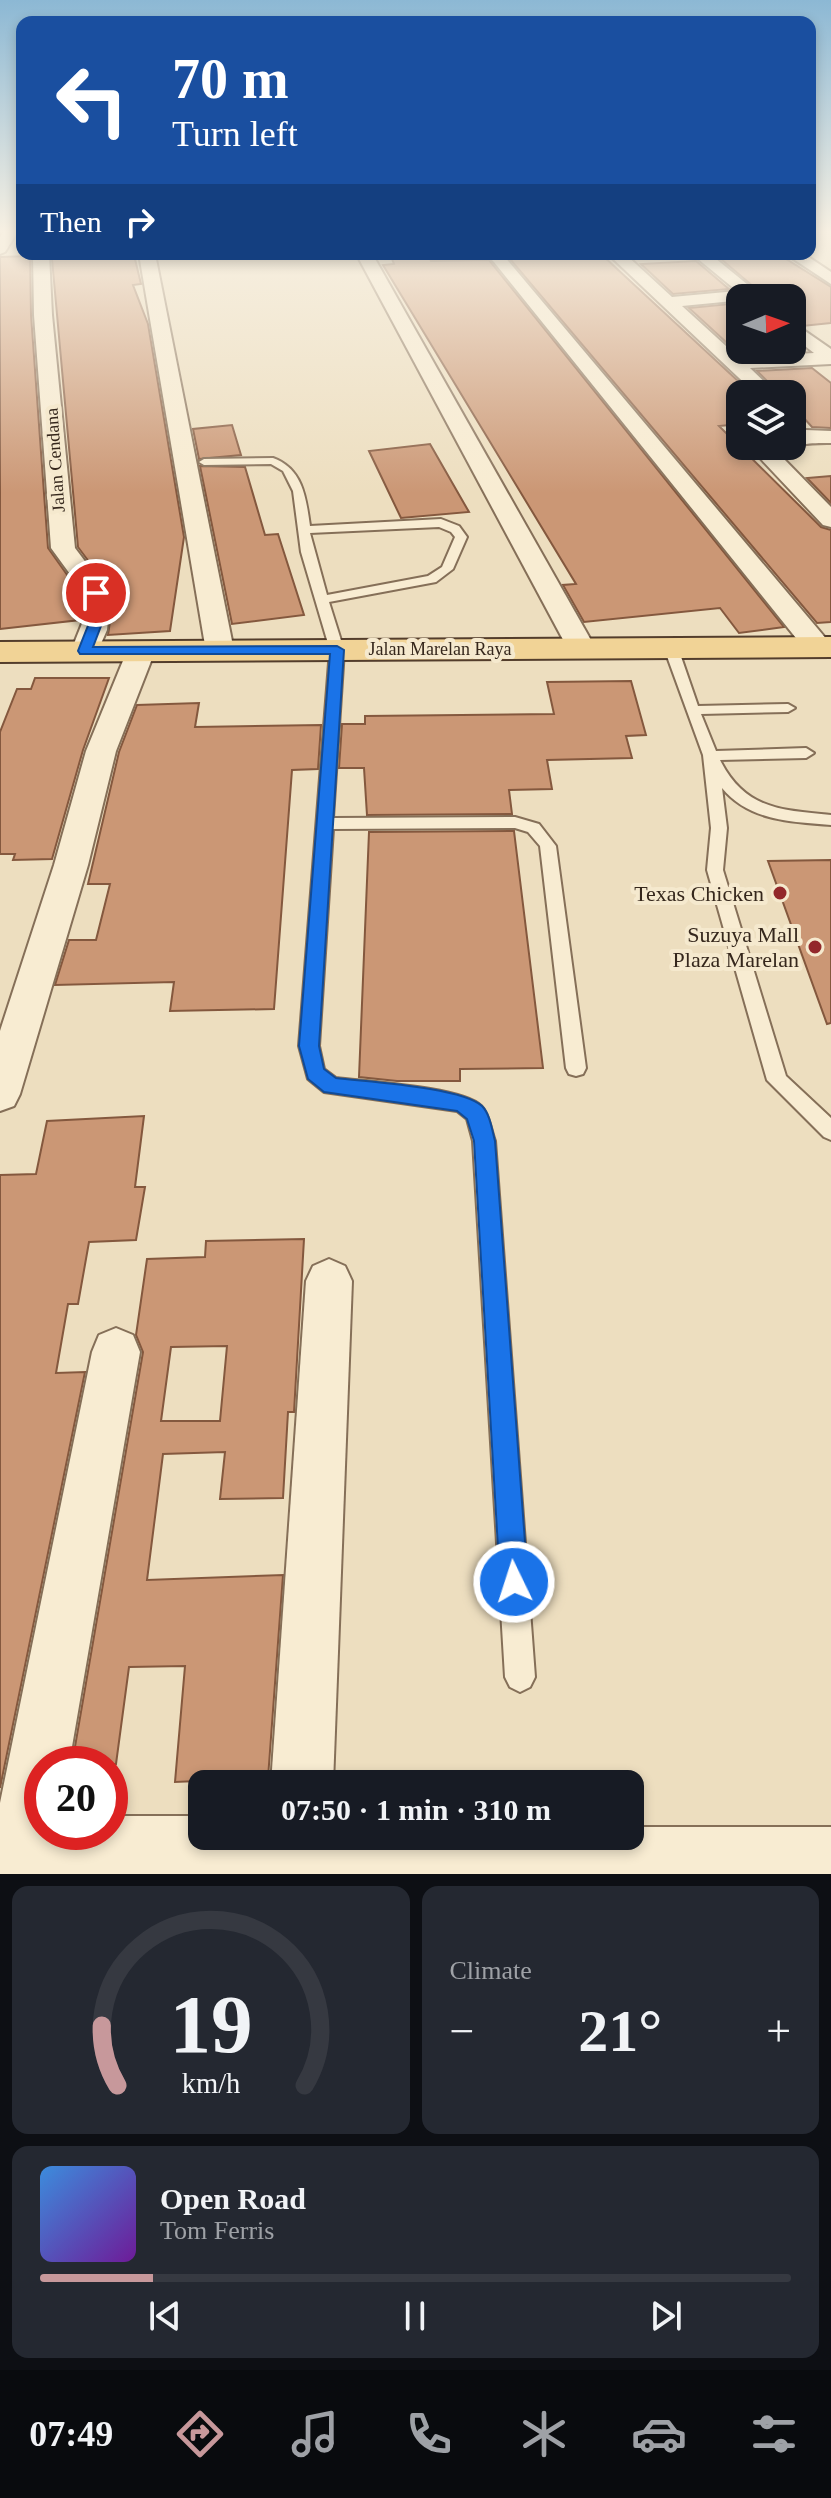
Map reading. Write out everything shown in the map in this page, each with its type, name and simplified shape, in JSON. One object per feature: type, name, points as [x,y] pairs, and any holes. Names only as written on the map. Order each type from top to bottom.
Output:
[{"type":"main road","name":"Jalan Marelan Raya","points":[[0,652],[825,647]]},
{"type":"street","name":"Jalan Cendana","points":[[43,318],[63,548],[65,555],[93,586],[99,613],[85,651]]},
{"type":"street","points":[[159,318],[220,651]]},
{"type":"street","points":[[400,318],[582,649]]},
{"type":"street","points":[[549,318],[825,647]]},
{"type":"street","points":[[684,318],[726,356]]},
{"type":"street","points":[[806,338],[831,358]]},
{"type":"street","points":[[806,359],[831,358]]},
{"type":"street","points":[[735,364],[752,380]]},
{"type":"street","points":[[806,439],[831,437]]},
{"type":"street","points":[[773,460],[831,520]]},
{"type":"street","points":[[0,1094],[71,865],[101,751],[141,651]]},
{"type":"street","points":[[303,1770],[329,1281]]},
{"type":"street","points":[[116,1352],[12,1847],[320,1856],[831,1859]]},
{"type":"lane","points":[[204,462],[281,463],[299,491],[304,530],[337,650],[309,1046],[315,1073],[331,1086],[462,1103],[476,1114],[484,1141],[520,1677]]},
{"type":"lane","points":[[304,530],[441,523],[455,529],[461,537],[447,569],[432,579],[321,600]]},
{"type":"lane","points":[[676,648],[710,756],[719,828],[715,870],[777,1080],[831,1131]]},
{"type":"lane","points":[[694,710],[788,708]]},
{"type":"lane","points":[[710,756],[806,753]]},
{"type":"lane","points":[[710,756],[737,796],[755,806],[803,818],[831,820]]},
{"type":"lane","points":[[325,824],[498,821],[523,823],[538,829],[548,846],[576,1068]]},
{"type":"building","points":[[0,318],[31,318],[48,548],[75,586],[81,602],[80,620],[0,629]]},
{"type":"building","points":[[57,318],[146,318],[184,537],[170,631],[108,635],[113,601],[104,582],[78,547]]},
{"type":"building","points":[[415,318],[536,318],[784,627],[739,633],[720,608],[584,622],[563,585],[576,584]]},
{"type":"building","points":[[560,318],[671,318],[737,380],[726,380],[726,425],[719,426],[726,433],[726,460],[753,460],[821,527],[831,530],[831,622],[817,623]]},
{"type":"building","points":[[700,318],[726,318],[726,342]]},
{"type":"building","points":[[806,318],[831,318],[831,323],[806,326]]},
{"type":"building","points":[[812,368],[831,383],[831,428],[812,427],[806,420],[806,380],[766,380],[757,371]]},
{"type":"building","points":[[232,425],[241,455],[199,459],[193,429]]},
{"type":"building","points":[[430,444],[469,512],[401,518],[369,451]]},
{"type":"building","points":[[200,466],[245,467],[265,535],[278,534],[304,615],[232,624]]},
{"type":"building","points":[[831,476],[831,503],[807,478]]},
{"type":"building","points":[[35,678],[109,678],[83,750],[52,859],[13,860],[15,854],[0,854],[0,732],[17,689],[31,689]]},
{"type":"building","points":[[631,681],[646,735],[626,736],[632,758],[547,760],[552,789],[509,790],[512,814],[367,815],[364,768],[339,768],[342,724],[365,724],[365,716],[554,714],[547,682]]},
{"type":"building","points":[[199,703],[195,727],[321,725],[318,769],[292,770],[274,1009],[170,1011],[174,982],[55,985],[69,940],[96,940],[110,884],[88,884],[119,752],[137,705]]},
{"type":"building","points":[[514,831],[543,1068],[460,1069],[460,1081],[397,1081],[359,1077],[369,832]]},
{"type":"building","name":"Suzuya Mall Plaza Marelan","points":[[831,860],[831,1023],[827,1024],[768,861]]},
{"type":"building","points":[[144,1116],[135,1187],[145,1187],[136,1240],[89,1242],[78,1304],[68,1304],[56,1373],[85,1372],[0,1788],[0,1175],[36,1174],[47,1121]]},
{"type":"building","points":[[304,1239],[294,1412],[288,1412],[283,1498],[220,1499],[225,1452],[163,1454],[147,1580],[283,1575],[269,1770],[188,1770],[188,1781],[175,1782],[185,1666],[129,1667],[118,1746],[75,1746],[143,1352],[136,1335],[147,1259],[205,1257],[206,1241]],"holes":[[[227,1346],[220,1421],[161,1421],[171,1347]]]},
{"type":"place","name":"Texas Chicken","points":[[780,893]]},
{"type":"place","name":"Suzuya Mall Plaza Marelan","points":[[815,947]]},
{"type":"route","points":[[96,593],[99,613],[85,651],[337,650],[309,1046],[315,1073],[331,1086],[462,1103],[476,1114],[484,1141],[514,1582]]}]
